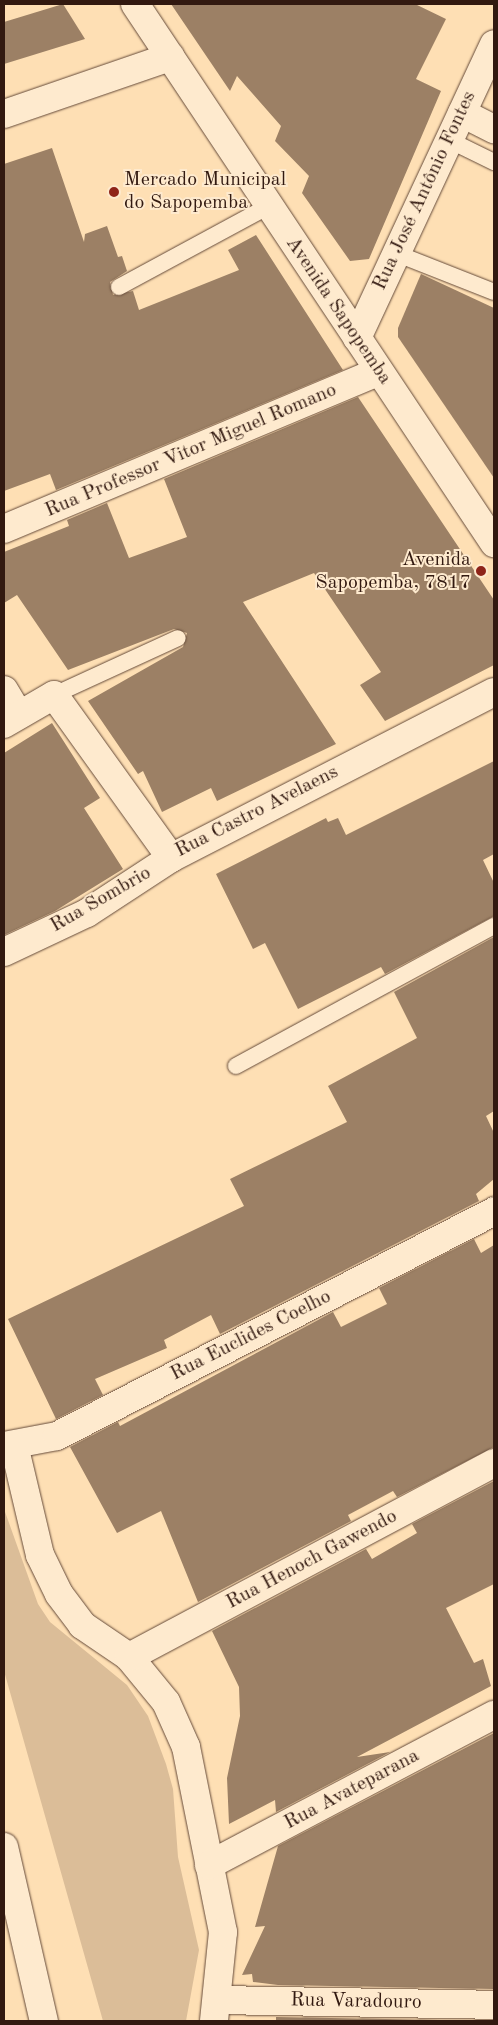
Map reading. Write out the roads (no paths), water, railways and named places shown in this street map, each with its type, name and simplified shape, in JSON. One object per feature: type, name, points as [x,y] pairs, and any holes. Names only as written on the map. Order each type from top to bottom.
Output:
[{"type":"street","name":"Avenida Sapopemba","points":[[135,4],[378,372],[494,543]]},
{"type":"street","name":"Rua José Antônio Fontes","points":[[357,338],[494,44]]},
{"type":"street","points":[[4,114],[170,57]]},
{"type":"street","points":[[462,113],[494,129]]},
{"type":"street","name":"Rua Professor Vitor Miguel Romano","points":[[4,529],[378,372]]},
{"type":"street","points":[[4,690],[12,720],[54,696]]},
{"type":"street","name":"Rua Castro Avelaens","points":[[54,696],[171,858],[494,692]]},
{"type":"street","name":"Rua Sombrio","points":[[4,952],[87,913],[171,858]]},
{"type":"street","name":"Rua Euclides Coelho","points":[[9,1446],[57,1436],[494,1211]]},
{"type":"street","points":[[9,1446],[40,1555],[58,1594],[82,1625],[129,1657],[166,1702],[186,1747],[224,1932],[216,2011]]},
{"type":"street","name":"Rua Henoch Gawendo","points":[[129,1657],[494,1463]]},
{"type":"street","name":"Rua Avateparana","points":[[210,1866],[494,1715]]},
{"type":"street","points":[[4,1847],[44,2021]]},
{"type":"street","name":"Rua Varadouro","points":[[216,2011],[494,2005]]},
{"type":"lane","points":[[449,140],[494,162]]},
{"type":"lane","points":[[119,287],[269,206]]},
{"type":"lane","points":[[395,253],[494,292]]},
{"type":"lane","points":[[54,696],[178,638]]},
{"type":"lane","points":[[236,1066],[494,926]]},
{"type":"place","name":"Mercado Municipal do Sapopemba","points":[[114,192]]},
{"type":"place","name":"Avenida Sapopemba, 7817","points":[[481,571]]}]
